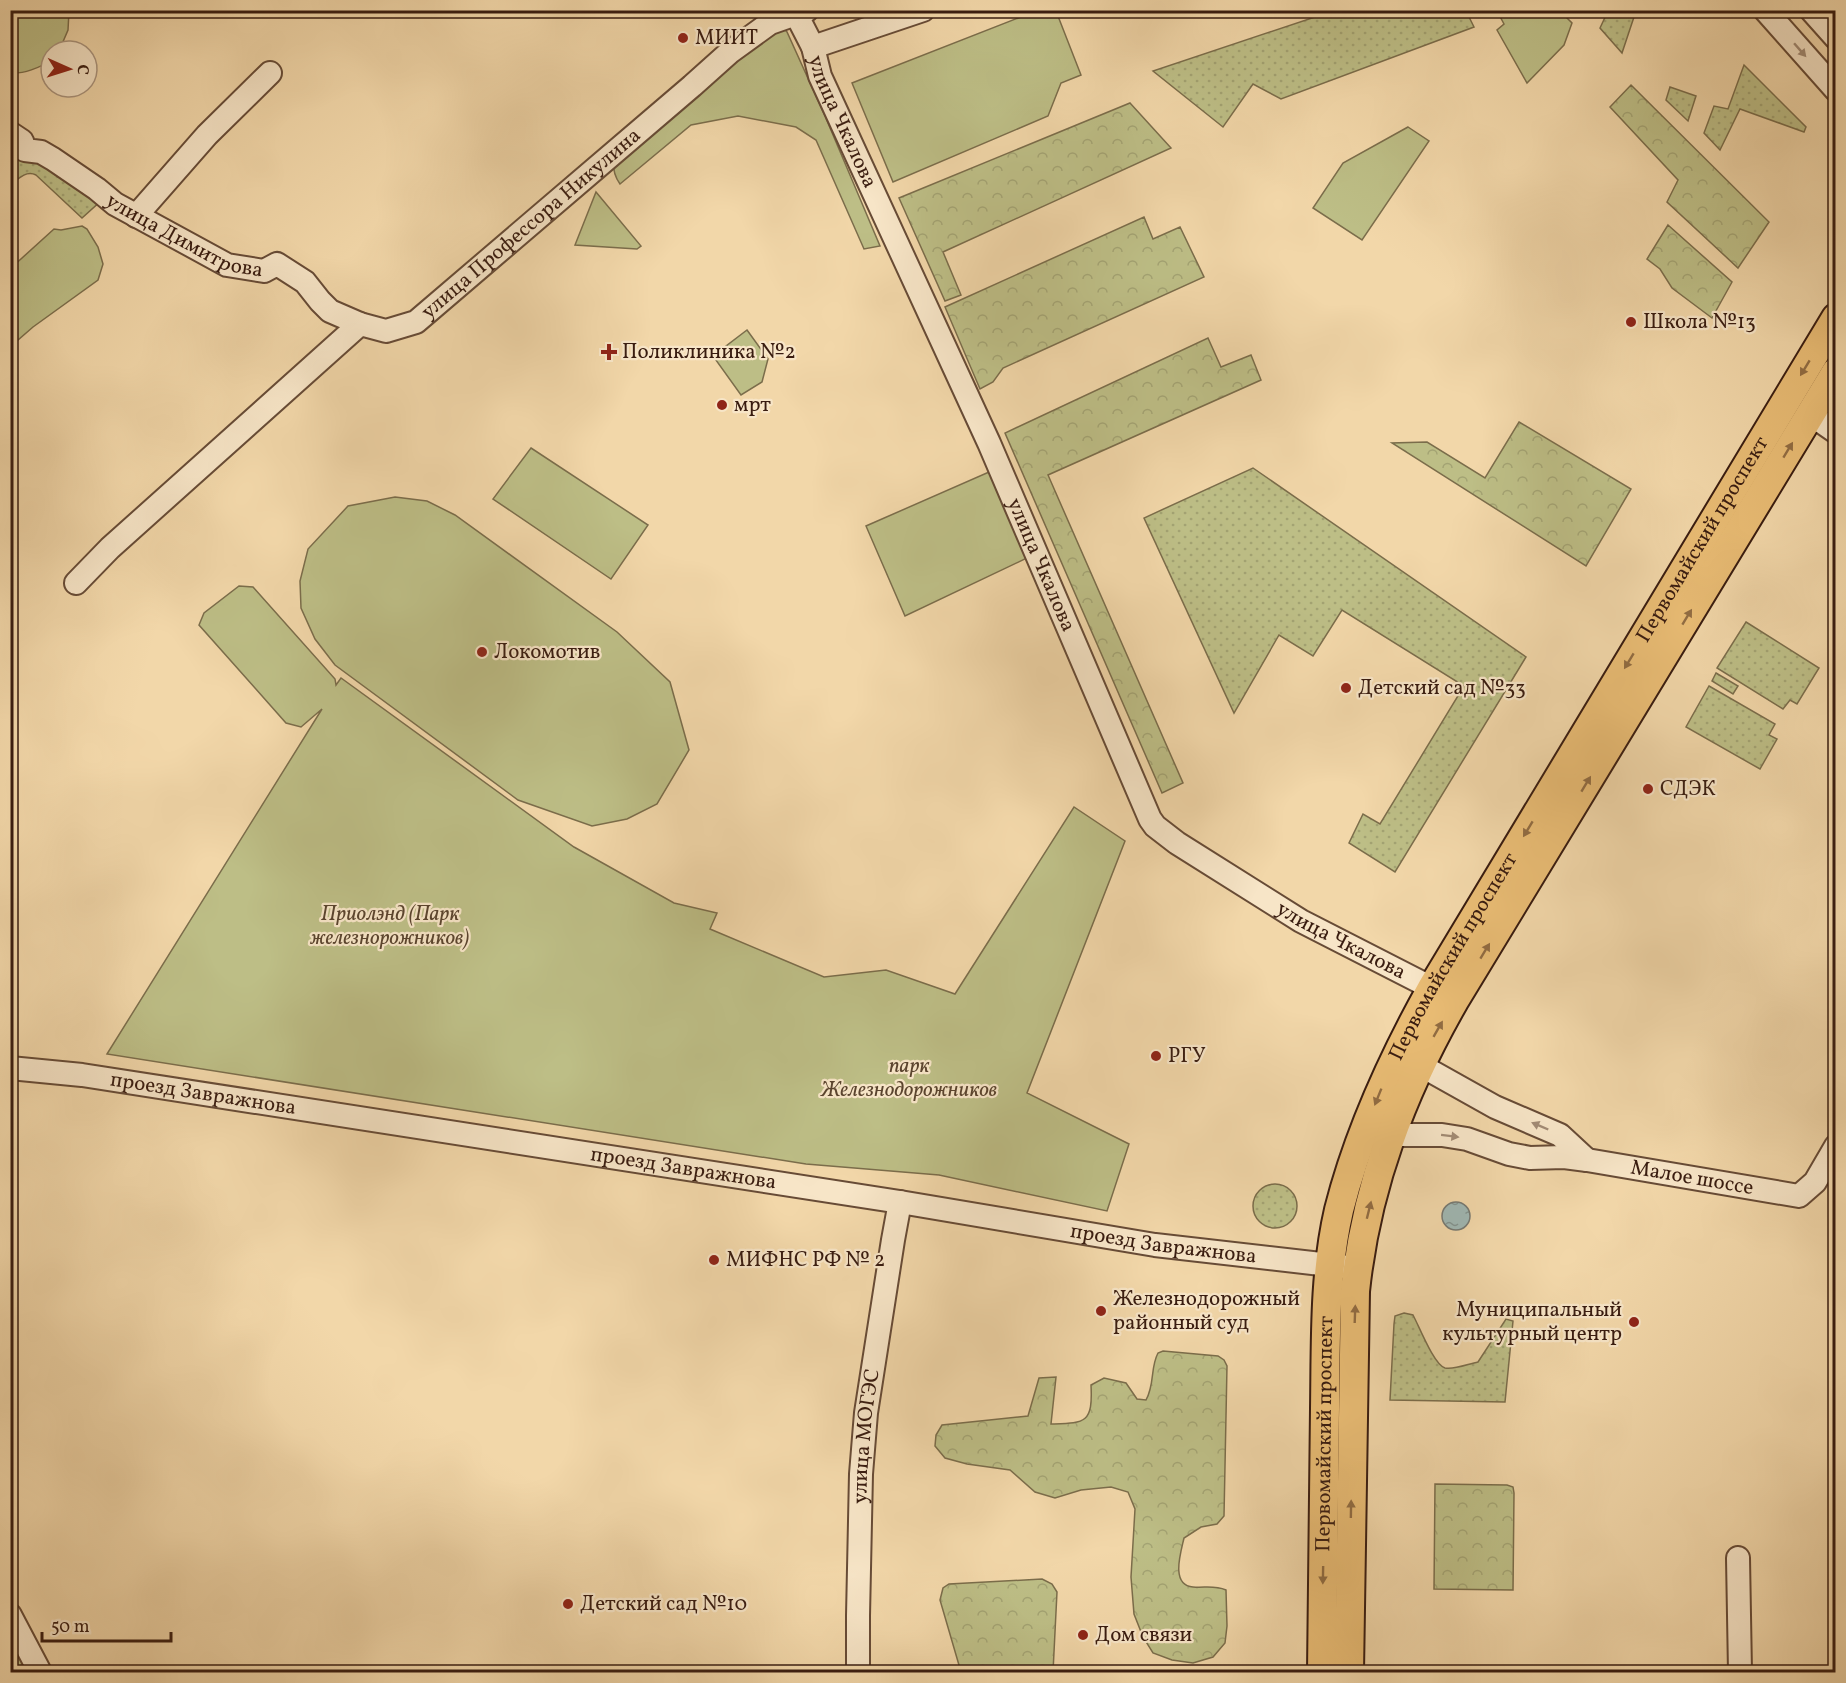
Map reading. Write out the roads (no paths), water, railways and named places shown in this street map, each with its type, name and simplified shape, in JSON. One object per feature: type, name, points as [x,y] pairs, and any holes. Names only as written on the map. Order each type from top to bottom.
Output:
[{"type":"main road","name":"Первомайский проспект","points":[[1322,1672],[1329,1265],[1340,1209],[1361,1139],[1386,1076],[1432,988],[1836,318]]},
{"type":"main road","name":"Первомайский проспект","points":[[1348,1672],[1355,1291],[1368,1213],[1391,1135],[1420,1065],[1454,1001],[1836,372]]},
{"type":"street","points":[[813,47],[923,10]]},
{"type":"street","points":[[1765,10],[1836,90]]},
{"type":"street","points":[[1811,10],[1836,38]]},
{"type":"street","name":"улица Чкалова","points":[[799,12],[813,47],[820,76],[989,443],[1150,819],[1155,826],[1177,843],[1301,921],[1432,988]]},
{"type":"street","name":"улица Профессора Никулина","points":[[360,324],[386,331],[416,322],[730,52],[770,23],[799,12]]},
{"type":"street","points":[[136,216],[207,135],[270,73]]},
{"type":"street","name":"улица Димитрова","points":[[10,133],[22,141],[25,150],[41,152],[54,159],[115,204],[227,265],[264,271],[277,264],[304,282],[330,311],[360,324]]},
{"type":"street","points":[[76,583],[110,548],[360,324]]},
{"type":"street","points":[[1810,414],[1836,432]]},
{"type":"street","points":[[1420,1065],[1495,1107],[1560,1135],[1587,1160]]},
{"type":"street","name":"проезд Завражнова","points":[[10,1068],[82,1075],[900,1202],[1155,1245],[1358,1268]]},
{"type":"street","name":"Малое шоссе","points":[[1391,1135],[1450,1136],[1530,1158],[1564,1156],[1798,1196],[1815,1182],[1836,1146]]},
{"type":"street","name":"улица МОГЭС","points":[[858,1672],[861,1474],[866,1413],[900,1202]]},
{"type":"street","points":[[1738,1558],[1740,1672]]},
{"type":"street","points":[[10,1615],[40,1672]]},
{"type":"water","points":[[1456,1202],[1466,1206],[1470,1216],[1466,1226],[1456,1230],[1446,1226],[1442,1216],[1446,1206]]},
{"type":"place","name":"МИИТ","points":[[683,38]]},
{"type":"place","name":"Школа №13","points":[[1631,322]]},
{"type":"place","name":"Поликлиника №2","points":[[609,352]]},
{"type":"place","name":"мрт","points":[[722,405]]},
{"type":"place","name":"Локомотив","points":[[482,652]]},
{"type":"place","name":"Детский сад №33","points":[[1346,688]]},
{"type":"place","name":"СДЭК","points":[[1648,789]]},
{"type":"place","name":"РГУ","points":[[1156,1056]]},
{"type":"place","name":"МИФНС РФ № 2","points":[[714,1260]]},
{"type":"place","name":"Железнодорожный районный суд","points":[[1101,1311]]},
{"type":"place","name":"Муниципальный культурный центр","points":[[1634,1322]]},
{"type":"place","name":"Детский сад №10","points":[[568,1604]]},
{"type":"place","name":"Дом связи","points":[[1083,1635]]},
{"type":"park label","name":"Приолэнд (Парк железнорожников)","points":[[390,926]]},
{"type":"park label","name":"парк Железнодорожников","points":[[909,1078]]}]
